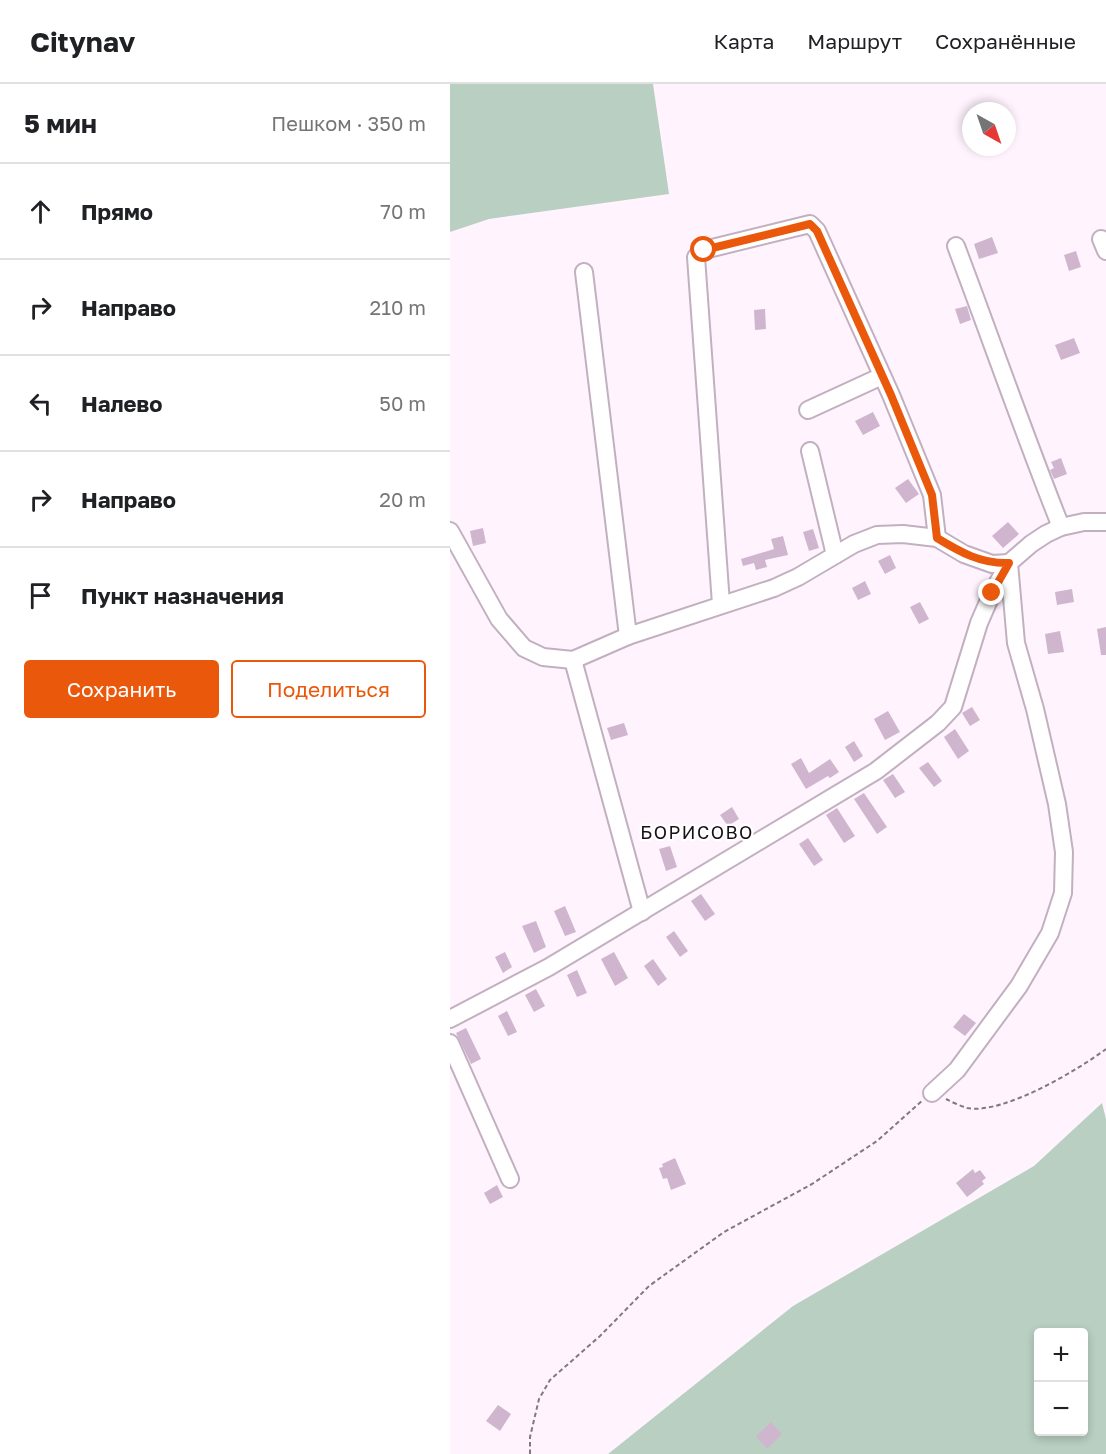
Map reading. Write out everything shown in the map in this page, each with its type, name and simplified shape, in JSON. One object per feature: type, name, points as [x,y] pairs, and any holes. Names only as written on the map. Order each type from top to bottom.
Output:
[{"type":"street","points":[[721,604],[696,257],[704,250],[810,224],[817,231],[932,495],[937,538]]},
{"type":"street","points":[[956,246],[1061,527]]},
{"type":"street","points":[[584,272],[628,636]]},
{"type":"street","points":[[808,410],[882,376]]},
{"type":"street","points":[[810,451],[835,555]]},
{"type":"street","points":[[450,1019],[549,967],[876,771],[938,723],[953,707],[980,623],[992,593],[1009,563],[1039,539],[1061,527],[1084,522],[1106,522]]},
{"type":"street","points":[[450,531],[499,619],[524,648],[543,657],[573,660],[628,636],[774,588],[798,577],[854,544],[877,536],[903,534],[937,538],[964,554],[992,564],[1009,563]]},
{"type":"street","points":[[932,1093],[957,1070],[1019,986],[1050,933],[1063,893],[1064,852],[1057,804],[1035,709],[1016,643],[1009,563]]},
{"type":"street","points":[[573,660],[642,912]]},
{"type":"street","points":[[450,1043],[510,1179]]},
{"type":"path","points":[[530,1454],[530,1437],[539,1399],[550,1380],[600,1336],[649,1286],[724,1232],[812,1184],[877,1141],[932,1093],[968,1108],[1002,1105],[1083,1066],[1106,1048]]},
{"type":"green space","points":[[450,84],[653,84],[669,194],[489,219],[450,232]]},
{"type":"green space","points":[[1102,1103],[1106,1119],[1106,1454],[608,1454],[793,1306],[1034,1166]]},
{"type":"building","points":[[992,237],[998,253],[979,259],[974,244]]},
{"type":"building","points":[[1076,251],[1081,267],[1069,271],[1064,255]]},
{"type":"building","points":[[967,306],[971,320],[960,324],[955,309]]},
{"type":"building","points":[[765,309],[766,329],[755,330],[754,310]]},
{"type":"building","points":[[1074,338],[1080,353],[1061,360],[1055,345]]},
{"type":"building","points":[[873,412],[880,426],[863,435],[855,421]]},
{"type":"building","points":[[1061,458],[1067,474],[1054,479],[1050,470],[1054,468],[1051,462]]},
{"type":"building","points":[[908,479],[919,494],[906,503],[895,488]]},
{"type":"building","points":[[1008,522],[1019,534],[1003,548],[992,536]]},
{"type":"building","points":[[483,528],[486,543],[473,546],[470,531]]},
{"type":"building","points":[[813,529],[819,548],[809,551],[803,532]]},
{"type":"building","points":[[783,536],[788,555],[765,560],[767,567],[756,570],[754,563],[743,566],[741,559],[774,549],[771,539]]},
{"type":"building","points":[[890,555],[896,568],[885,574],[878,561]]},
{"type":"building","points":[[865,581],[871,594],[858,600],[852,588]]},
{"type":"building","points":[[1072,589],[1074,602],[1057,605],[1055,592]]},
{"type":"building","points":[[920,602],[929,619],[919,624],[910,607]]},
{"type":"building","points":[[1106,627],[1106,655],[1101,655],[1097,629]]},
{"type":"building","points":[[1060,631],[1064,652],[1048,654],[1045,634]]},
{"type":"building","points":[[972,707],[980,720],[970,726],[962,713]]},
{"type":"building","points":[[888,711],[900,732],[885,740],[874,719]]},
{"type":"building","points":[[624,723],[628,735],[611,740],[607,728]]},
{"type":"building","points":[[955,729],[969,751],[958,759],[944,737]]},
{"type":"building","points":[[854,741],[863,756],[854,762],[845,747]]},
{"type":"building","points":[[801,758],[809,773],[830,759],[839,772],[806,789],[791,764]]},
{"type":"building","points":[[928,762],[942,781],[934,787],[919,768]]},
{"type":"building","points":[[893,774],[905,792],[895,798],[883,780]]},
{"type":"building","points":[[864,793],[887,827],[877,834],[854,799]]},
{"type":"building","points":[[732,807],[739,819],[728,826],[720,815]]},
{"type":"building","points":[[837,808],[855,836],[844,843],[826,815]]},
{"type":"building","points":[[808,838],[823,860],[814,866],[799,844]]},
{"type":"building","points":[[670,846],[677,867],[666,871],[659,849]]},
{"type":"building","points":[[701,894],[715,914],[705,921],[691,901]]},
{"type":"building","points":[[565,906],[576,932],[565,936],[554,911]]},
{"type":"building","points":[[536,921],[546,947],[534,953],[522,926]]},
{"type":"building","points":[[674,931],[688,951],[680,957],[666,937]]},
{"type":"building","points":[[505,952],[512,967],[503,973],[495,957]]},
{"type":"building","points":[[614,952],[628,978],[615,986],[601,959]]},
{"type":"building","points":[[653,959],[667,979],[658,986],[644,966]]},
{"type":"building","points":[[577,970],[587,993],[577,997],[567,975]]},
{"type":"building","points":[[536,989],[545,1006],[534,1012],[525,995]]},
{"type":"building","points":[[507,1011],[517,1032],[508,1036],[498,1016]]},
{"type":"building","points":[[964,1014],[976,1023],[965,1036],[953,1027]]},
{"type":"building","points":[[466,1028],[481,1059],[471,1064],[456,1033]]},
{"type":"building","points":[[675,1158],[686,1184],[671,1190],[667,1178],[663,1179],[659,1168],[663,1167],[662,1164]]},
{"type":"building","points":[[973,1169],[975,1173],[980,1170],[986,1178],[982,1181],[984,1184],[967,1197],[956,1183]]},
{"type":"building","points":[[497,1185],[503,1197],[490,1204],[484,1193]]},
{"type":"building","points":[[498,1405],[511,1414],[500,1431],[486,1421]]},
{"type":"building","points":[[771,1422],[782,1434],[767,1449],[756,1436]]},
{"type":"district","name":"БОРИСОВО","points":[[697,832]]},
{"type":"route","points":[[704,250],[810,224],[817,231],[891,395],[932,495],[937,538],[964,554],[992,564],[1009,563],[992,593]]}]
